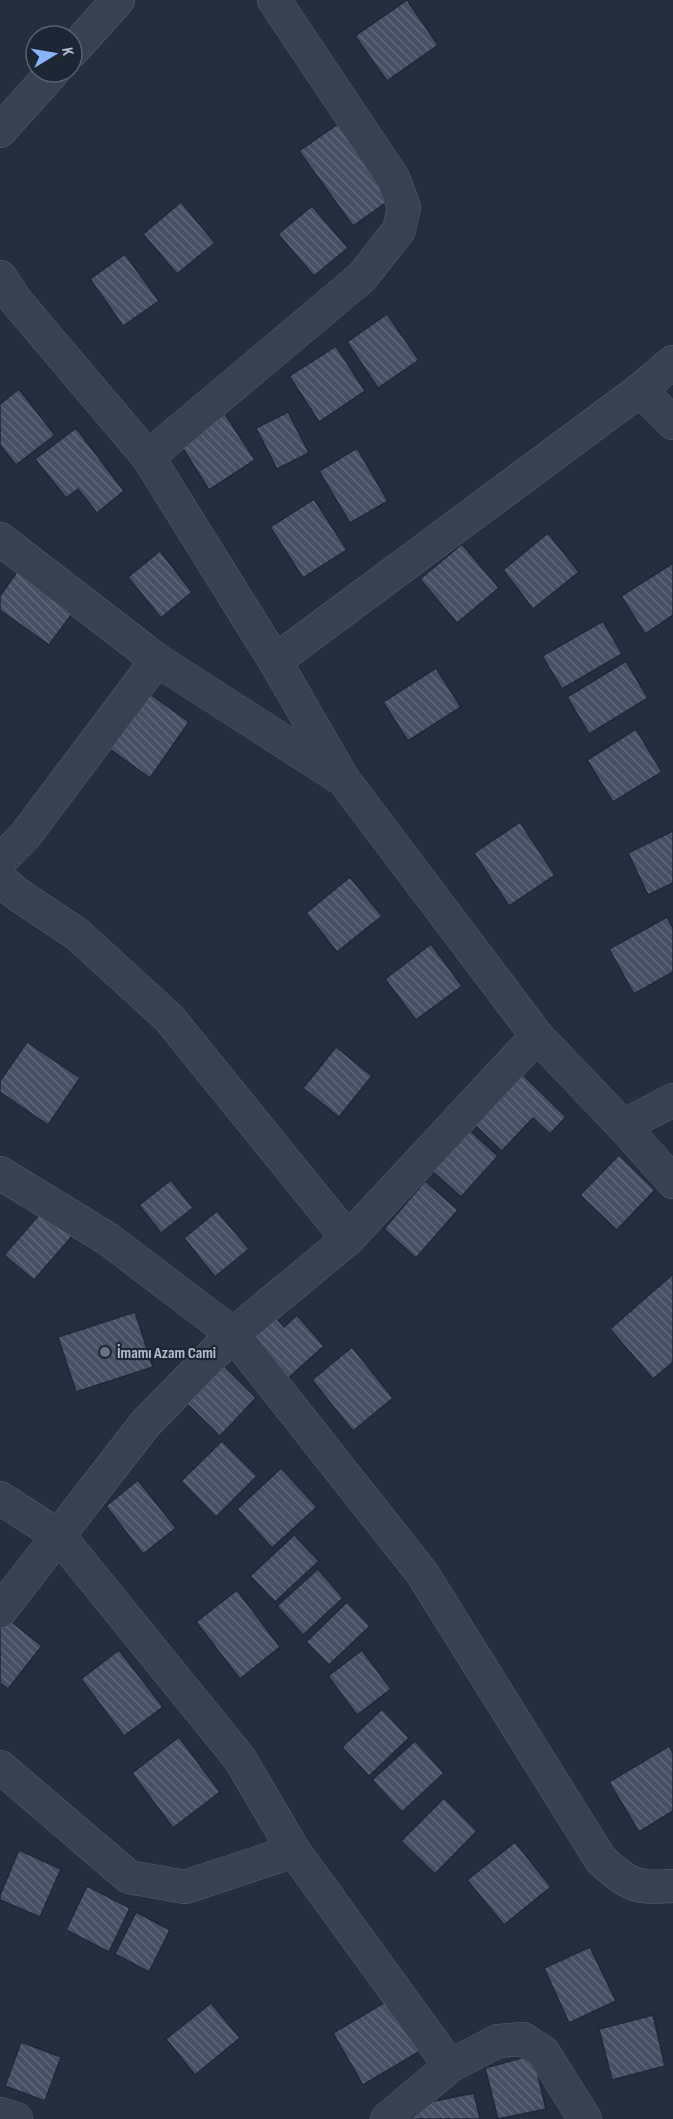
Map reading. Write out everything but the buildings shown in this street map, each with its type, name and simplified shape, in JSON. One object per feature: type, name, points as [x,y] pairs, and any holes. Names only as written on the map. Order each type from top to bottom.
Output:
[{"type":"street","points":[[84,38],[118,0]]},
{"type":"street","points":[[148,457],[362,277],[399,230],[404,207],[393,178],[274,0]]},
{"type":"street","points":[[0,131],[42,84]]},
{"type":"street","points":[[0,277],[16,301],[148,457],[275,661],[343,779],[537,1036],[673,1182]]},
{"type":"street","points":[[275,661],[640,390],[673,362]]},
{"type":"street","points":[[640,390],[673,423]]},
{"type":"street","points":[[0,538],[157,660],[343,779]]},
{"type":"street","points":[[0,861],[24,837],[157,660]]},
{"type":"street","points":[[0,879],[77,934],[169,1018],[348,1239]]},
{"type":"street","points":[[0,1611],[145,1424],[233,1334],[348,1239],[537,1036]]},
{"type":"street","points":[[623,1126],[673,1100]]},
{"type":"street","points":[[0,1173],[108,1239],[233,1334],[422,1573],[601,1860],[621,1878],[646,1888],[673,1886]]},
{"type":"street","points":[[0,1498],[59,1536],[240,1759],[294,1851],[450,2066]]},
{"type":"street","points":[[0,1767],[129,1877],[185,1887],[294,1851]]},
{"type":"street","points":[[387,2119],[450,2066],[498,2041],[523,2039],[543,2052],[585,2119]]},
{"type":"street","points":[[0,2114],[16,2119]]},
{"type":"place","name":"İmamı Azam Cami","points":[[105,1352]]}]
